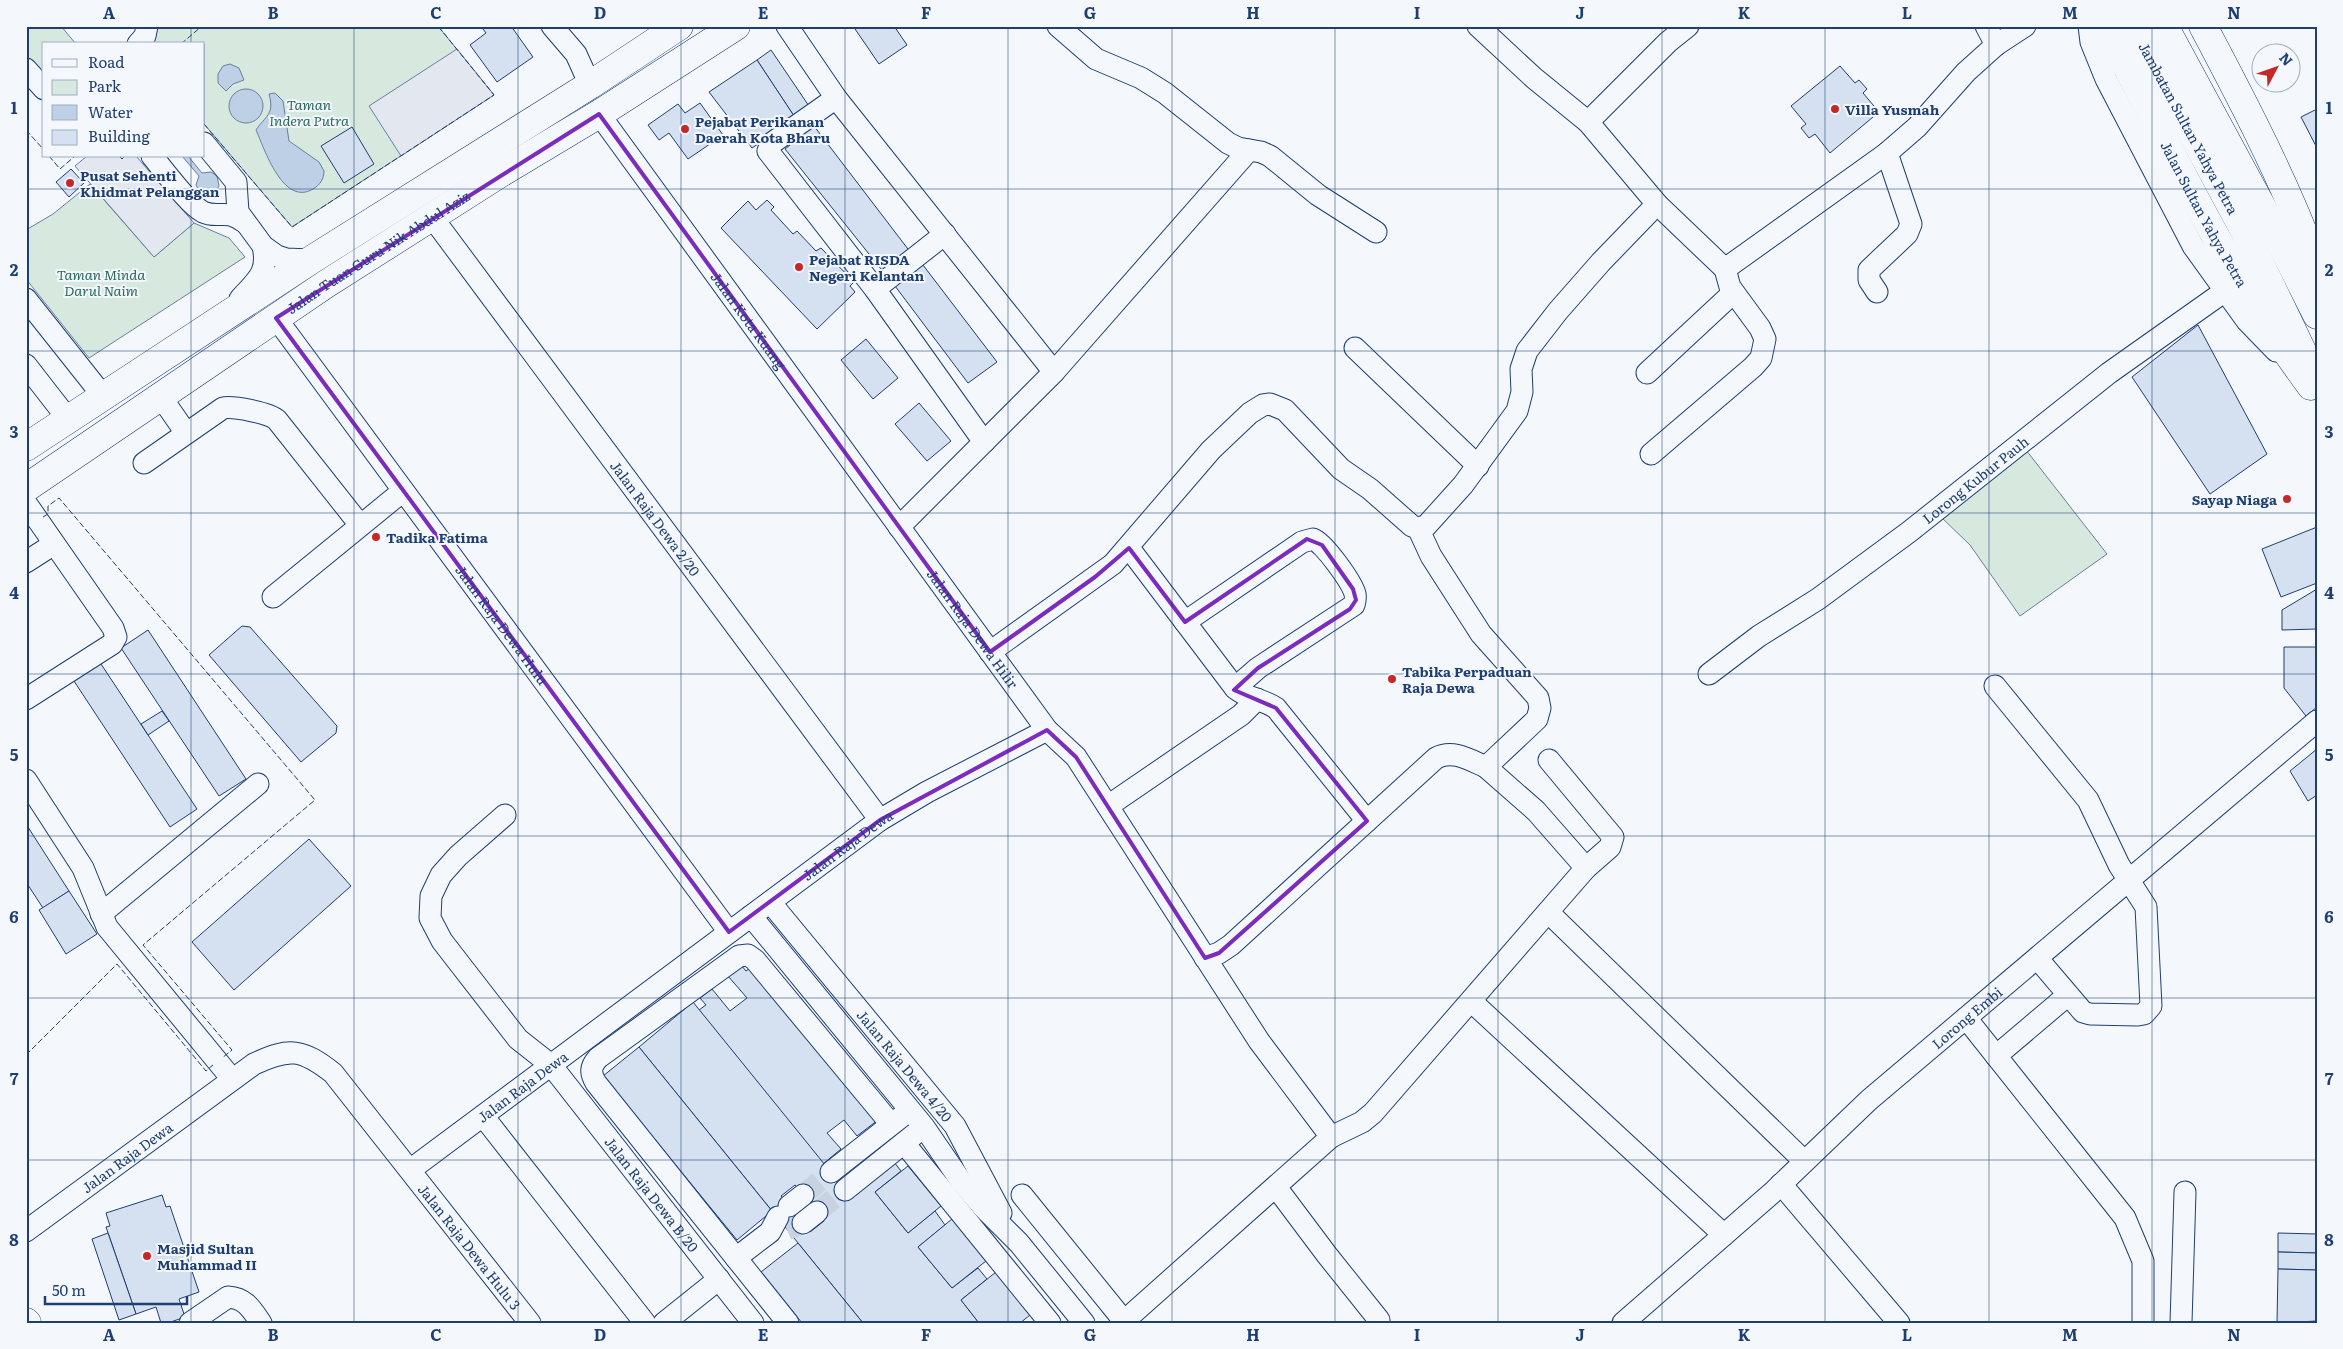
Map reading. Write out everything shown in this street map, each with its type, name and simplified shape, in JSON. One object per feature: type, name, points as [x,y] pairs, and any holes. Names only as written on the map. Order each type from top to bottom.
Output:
[{"type":"main road","name":"Jalan Tuan Guru Nik Abdul Aziz","points":[[26,447],[311,260],[590,85],[679,26]]},
{"type":"main road","name":"Jalan Tuan Guru Nik Abdul Aziz","points":[[27,488],[276,318],[432,217],[599,114],[736,26]]},
{"type":"main road","name":"Jalan Sultan Yahya Petra","points":[[2106,26],[2223,253],[2272,332],[2314,386]]},
{"type":"main road","name":"Jambatan Sultan Yahya Petra","points":[[2134,26],[2244,230],[2314,386]]},
{"type":"main road","name":"Jambatan Sultan Yahya Petra","points":[[2164,26],[2269,220],[2317,315]]},
{"type":"main road","points":[[2203,26],[2246,107],[2292,204],[2317,268]]},
{"type":"street","points":[[140,42],[145,36],[148,26]]},
{"type":"street","points":[[552,26],[576,54],[590,85]]},
{"type":"street","points":[[787,26],[836,98],[1054,372]]},
{"type":"street","points":[[1058,26],[1096,60],[1141,78],[1166,93],[1228,143],[1238,148],[1262,152],[1270,156],[1318,196],[1376,232]]},
{"type":"street","points":[[1478,26],[1534,78],[1588,122],[1657,204],[1725,269],[1734,293],[1760,328],[1765,339],[1761,358],[1651,454]]},
{"type":"street","points":[[1588,122],[1668,42],[1688,26]]},
{"type":"street","points":[[1986,26],[1996,45]]},
{"type":"street","points":[[1725,269],[1887,154],[1917,127],[1966,72],[1996,45],[2025,26]]},
{"type":"street","points":[[2089,26],[2091,42],[2106,79],[2192,246],[2252,327],[2314,386]]},
{"type":"street","points":[[26,69],[42,87]]},
{"type":"street","points":[[836,98],[772,143],[768,151],[875,289],[984,442]]},
{"type":"street","name":"Jalan Kota Kuang","points":[[599,114],[899,527]]},
{"type":"street","points":[[205,143],[236,182],[237,208],[244,222],[263,246],[277,256],[286,259],[311,260]]},
{"type":"street","points":[[899,527],[1054,372],[1249,150]]},
{"type":"street","points":[[1877,292],[1868,280],[1869,270],[1907,234],[1912,224],[1887,154]]},
{"type":"street","points":[[154,158],[196,208],[209,214],[230,214],[244,222]]},
{"type":"street","points":[[1418,528],[1432,522],[1478,466],[1521,402],[1521,369],[1527,351],[1558,311],[1601,262],[1657,204]]},
{"type":"street","name":"Jalan Raja Dewa 2/20","points":[[432,217],[880,820]]},
{"type":"street","points":[[875,289],[945,234]]},
{"type":"street","points":[[224,317],[264,269],[266,262],[263,246]]},
{"type":"street","name":"Lorong Kubur Pauh","points":[[1715,668],[1758,636],[1818,599],[1909,532],[2109,373],[2225,291]]},
{"type":"street","points":[[1647,373],[1734,293]]},
{"type":"street","points":[[26,299],[103,396]]},
{"type":"street","name":"Jalan Raja Dewa Hulu","points":[[276,318],[729,932]]},
{"type":"street","points":[[1355,348],[1478,466]]},
{"type":"street","points":[[26,365],[68,419]]},
{"type":"street","points":[[161,397],[186,433]]},
{"type":"street","points":[[990,652],[1096,577],[1129,548],[1211,450],[1256,408],[1270,404],[1277,406],[1294,418],[1341,469],[1370,489],[1405,521],[1418,528],[1437,567],[1481,634],[1538,698],[1540,708],[1537,719],[1486,767]]},
{"type":"street","points":[[144,462],[226,407],[275,418],[360,526]]},
{"type":"street","points":[[26,699],[112,644],[116,637],[113,628],[54,544],[27,488]]},
{"type":"street","points":[[273,597],[403,491]]},
{"type":"street","name":"Jalan Raja Dewa Hilir","points":[[899,527],[1047,730],[1076,758],[1258,1041],[1331,1137]]},
{"type":"street","points":[[1185,622],[1302,542],[1313,538],[1322,545],[1353,589],[1356,600],[1354,605],[1258,668],[1235,688]]},
{"type":"street","points":[[26,562],[54,544]]},
{"type":"street","points":[[1129,548],[1235,688],[1240,693],[1268,702],[1283,716],[1367,821]]},
{"type":"street","points":[[1995,686],[2088,800],[2119,865],[2147,909],[2151,1006],[2144,1014],[2138,1015],[2090,1014],[2083,1012],[2037,958]]},
{"type":"street","points":[[1108,806],[1241,715],[1257,699]]},
{"type":"street","name":"Lorong Embi","points":[[1624,1322],[1781,1184],[1869,1100],[2317,721]]},
{"type":"street","name":"Jalan Raja Dewa","points":[[26,1231],[254,1064],[271,1056],[292,1052],[312,1057],[333,1073],[410,1170],[880,820],[927,792],[1047,730]]},
{"type":"street","points":[[1205,958],[1219,953],[1231,945],[1436,758],[1444,753],[1452,754],[1486,767],[1536,811],[1586,868]]},
{"type":"street","points":[[1022,1195],[1123,1322],[1331,1137],[1362,1122],[1373,1113],[1586,868],[1610,847],[1613,837],[1550,760]]},
{"type":"street","points":[[26,780],[84,868],[107,927],[232,1080]]},
{"type":"street","points":[[101,914],[258,784]]},
{"type":"street","name":"Jalan Raja Dewa B/20","points":[[505,815],[458,856],[441,875],[431,896],[430,918],[442,941],[518,1039],[551,1065],[754,1323]]},
{"type":"street","name":"Jalan Raja Dewa 4/20","points":[[770,902],[960,1135],[989,1193],[1019,1243]]},
{"type":"street","points":[[1548,912],[1804,1161]]},
{"type":"street","name":"Jalan Raja Dewa 4/20","points":[[751,916],[924,1127],[961,1181],[983,1207],[1019,1243],[1084,1323]]},
{"type":"street","points":[[788,1323],[596,1083],[591,1069],[598,1058],[739,956],[748,955],[755,960],[891,1124]]},
{"type":"street","points":[[1996,1056],[2068,995]]},
{"type":"street","points":[[1471,1001],[1724,1235]]},
{"type":"street","points":[[1966,1018],[2125,1218],[2143,1262],[2143,1323]]},
{"type":"street","points":[[831,1172],[928,1095]]},
{"type":"street","points":[[845,1190],[943,1112]]},
{"type":"street","points":[[483,1116],[645,1323]]},
{"type":"street","points":[[904,1143],[1050,1323]]},
{"type":"street","name":"Jalan Raja Dewa Hulu 3","points":[[410,1170],[530,1323]]},
{"type":"street","points":[[1781,1184],[1899,1323]]},
{"type":"street","points":[[1276,1187],[1379,1320]]},
{"type":"street","points":[[2181,1323],[2185,1192]]},
{"type":"street","points":[[736,1258],[792,1216]]},
{"type":"street","points":[[664,1323],[719,1279]]},
{"type":"street","points":[[190,1323],[228,1297],[235,1297],[246,1303],[261,1323]]},
{"type":"highlighted area","points":[[599,114],[990,652],[1095,577],[1129,548],[1185,622],[1307,539],[1322,545],[1353,589],[1356,600],[1350,609],[1258,668],[1234,690],[1276,708],[1367,821],[1219,953],[1205,958],[1076,757],[1047,730],[880,820],[729,932],[276,318]]},
{"type":"green space","points":[[26,26],[61,26],[74,42],[42,42],[42,75],[26,57]]},
{"type":"green space","name":"Taman Indera Putra","points":[[157,26],[438,26],[494,95],[292,227],[205,125],[205,42],[151,42]]},
{"type":"green space","name":"Taman Minda Darul Naim","points":[[90,184],[154,257],[194,223],[229,238],[245,257],[89,358],[26,279],[26,230],[53,214]]},
{"type":"green space","points":[[2026,450],[2107,554],[2020,616],[1970,545],[1942,518]]},
{"type":"shaded area","points":[[457,49],[494,95],[401,156],[369,106]]},
{"type":"shaded area","points":[[85,158],[138,158],[194,223],[154,257],[75,166]]},
{"type":"water","points":[[230,64],[239,68],[244,80],[233,84],[226,91],[218,83],[218,74],[223,66]]},
{"type":"water","points":[[246,89],[258,94],[263,106],[258,118],[246,123],[234,118],[229,106],[234,94]]},
{"type":"water","points":[[275,93],[283,101],[289,141],[319,162],[324,171],[321,182],[313,189],[302,192],[293,190],[284,183],[276,173],[256,130],[270,111],[271,101],[269,94]]},
{"type":"water","points":[[184,158],[190,158],[202,173],[211,172],[217,176],[219,186],[215,192],[208,195],[200,192],[196,185],[199,176]]},
{"type":"building","points":[[488,26],[511,26],[533,57],[497,82],[470,45],[486,33],[483,29]]},
{"type":"building","points":[[853,26],[894,26],[907,45],[879,64]]},
{"type":"building","points":[[771,50],[811,109],[796,119],[757,60]]},
{"type":"building","points":[[757,60],[796,119],[752,148],[709,92]]},
{"type":"building","name":"Villa Yusmah","points":[[1840,66],[1855,83],[1859,80],[1867,89],[1863,93],[1879,112],[1830,153],[1815,134],[1809,138],[1801,128],[1806,124],[1791,106]]},
{"type":"building","name":"Pejabat Perikanan Daerah Kota Bharu","points":[[700,103],[723,135],[688,159],[669,133],[659,140],[648,125],[678,104],[685,113]]},
{"type":"building","points":[[2317,109],[2317,148],[2301,117]]},
{"type":"building","points":[[814,126],[911,253],[885,274],[785,149]]},
{"type":"building","points":[[352,127],[374,164],[344,183],[321,146]]},
{"type":"building","name":"Pusat Sehenti Khidmat Pelanggan","points":[[71,169],[84,183],[69,197],[56,182]]},
{"type":"building","name":"Pejabat RISDA Negeri Kelantan","points":[[767,200],[774,207],[771,210],[793,234],[797,231],[816,251],[821,248],[854,282],[850,286],[855,292],[817,329],[721,228],[748,201],[756,210]]},
{"type":"building","points":[[923,265],[997,362],[968,383],[895,286]]},
{"type":"building","points":[[2198,325],[2267,454],[2210,494],[2132,377]]},
{"type":"building","points":[[866,339],[898,378],[873,399],[841,360]]},
{"type":"building","points":[[919,403],[951,441],[927,461],[895,424]]},
{"type":"building","points":[[2317,527],[2317,583],[2281,597],[2262,549]]},
{"type":"building","points":[[2317,589],[2317,629],[2282,630],[2282,610]]},
{"type":"building","points":[[242,626],[250,627],[337,726],[336,733],[301,762],[209,655]]},
{"type":"building","points":[[148,630],[246,779],[219,796],[121,648]]},
{"type":"building","points":[[2284,647],[2317,647],[2317,707],[2306,716],[2284,688]]},
{"type":"building","points":[[99,661],[197,809],[170,827],[72,678]]},
{"type":"building","points":[[162,711],[169,721],[148,735],[141,724]]},
{"type":"building","points":[[2317,749],[2317,795],[2308,801],[2290,771]]},
{"type":"building","points":[[26,824],[69,891],[43,908],[26,882]]},
{"type":"building","points":[[309,839],[351,886],[234,990],[192,942]]},
{"type":"building","points":[[69,891],[97,934],[66,954],[39,910]]},
{"type":"building","points":[[741,965],[746,971],[754,965],[878,1120],[857,1136],[844,1120],[827,1133],[841,1149],[823,1164],[699,1010],[706,1005],[700,998],[712,989],[730,1011],[747,998],[728,976]]},
{"type":"building","points":[[693,1002],[851,1197],[894,1162],[901,1171],[875,1192],[908,1233],[935,1211],[945,1225],[918,1247],[952,1288],[978,1268],[987,1279],[961,1300],[979,1323],[863,1323],[639,1047]],"holes":[[[795,1185],[824,1221],[810,1232],[781,1196]]]},
{"type":"building","points":[[639,1047],[772,1211],[737,1240],[603,1076]]},
{"type":"building","points":[[908,1166],[941,1206],[908,1233],[875,1192]]},
{"type":"building","points":[[162,1195],[166,1207],[170,1206],[199,1292],[179,1299],[185,1317],[168,1323],[161,1323],[156,1307],[136,1314],[106,1227],[110,1226],[106,1213]]},
{"type":"building","points":[[952,1219],[986,1261],[952,1288],[918,1247]]},
{"type":"building","points":[[108,1233],[136,1314],[119,1320],[92,1239]]},
{"type":"building","points":[[2278,1233],[2317,1234],[2317,1253],[2278,1252]]},
{"type":"building","points":[[798,1243],[863,1323],[802,1323],[761,1272]]},
{"type":"building","points":[[2278,1252],[2317,1253],[2317,1270],[2278,1269]]},
{"type":"building","points":[[2278,1269],[2317,1270],[2317,1321],[2277,1323]]},
{"type":"building","points":[[996,1272],[1030,1315],[1020,1323],[979,1323],[961,1300]]},
{"type":"tunnel","points":[[803,1195],[831,1172]]},
{"type":"tunnel","points":[[817,1212],[845,1190]]},
{"type":"tunnel","points":[[787,1230],[803,1223]]},
{"type":"fence","points":[[183,42],[202,26]]},
{"type":"fence","points":[[205,125],[292,227],[494,95],[438,26]]},
{"type":"fence","points":[[26,130],[42,148]]},
{"type":"fence","points":[[51,158],[60,169],[73,158]]},
{"type":"fence","points":[[43,517],[48,514],[48,506],[59,498],[315,800],[143,945],[232,1050],[222,1058]]},
{"type":"fence","points":[[26,1055],[117,964],[206,1071],[213,1065]]},
{"type":"place","name":"Villa Yusmah","points":[[1835,109]]},
{"type":"place","name":"Pejabat Perikanan Daerah Kota Bharu","points":[[685,129]]},
{"type":"place","name":"Pusat Sehenti Khidmat Pelanggan","points":[[70,183]]},
{"type":"place","name":"Pejabat RISDA Negeri Kelantan","points":[[799,267]]},
{"type":"place","name":"Sayap Niaga","points":[[2287,499]]},
{"type":"place","name":"Tadika Fatima","points":[[376,537]]},
{"type":"place","name":"Tabika Perpaduan Raja Dewa","points":[[1392,679]]},
{"type":"place","name":"Masjid Sultan Muhammad II","points":[[147,1256]]}]
